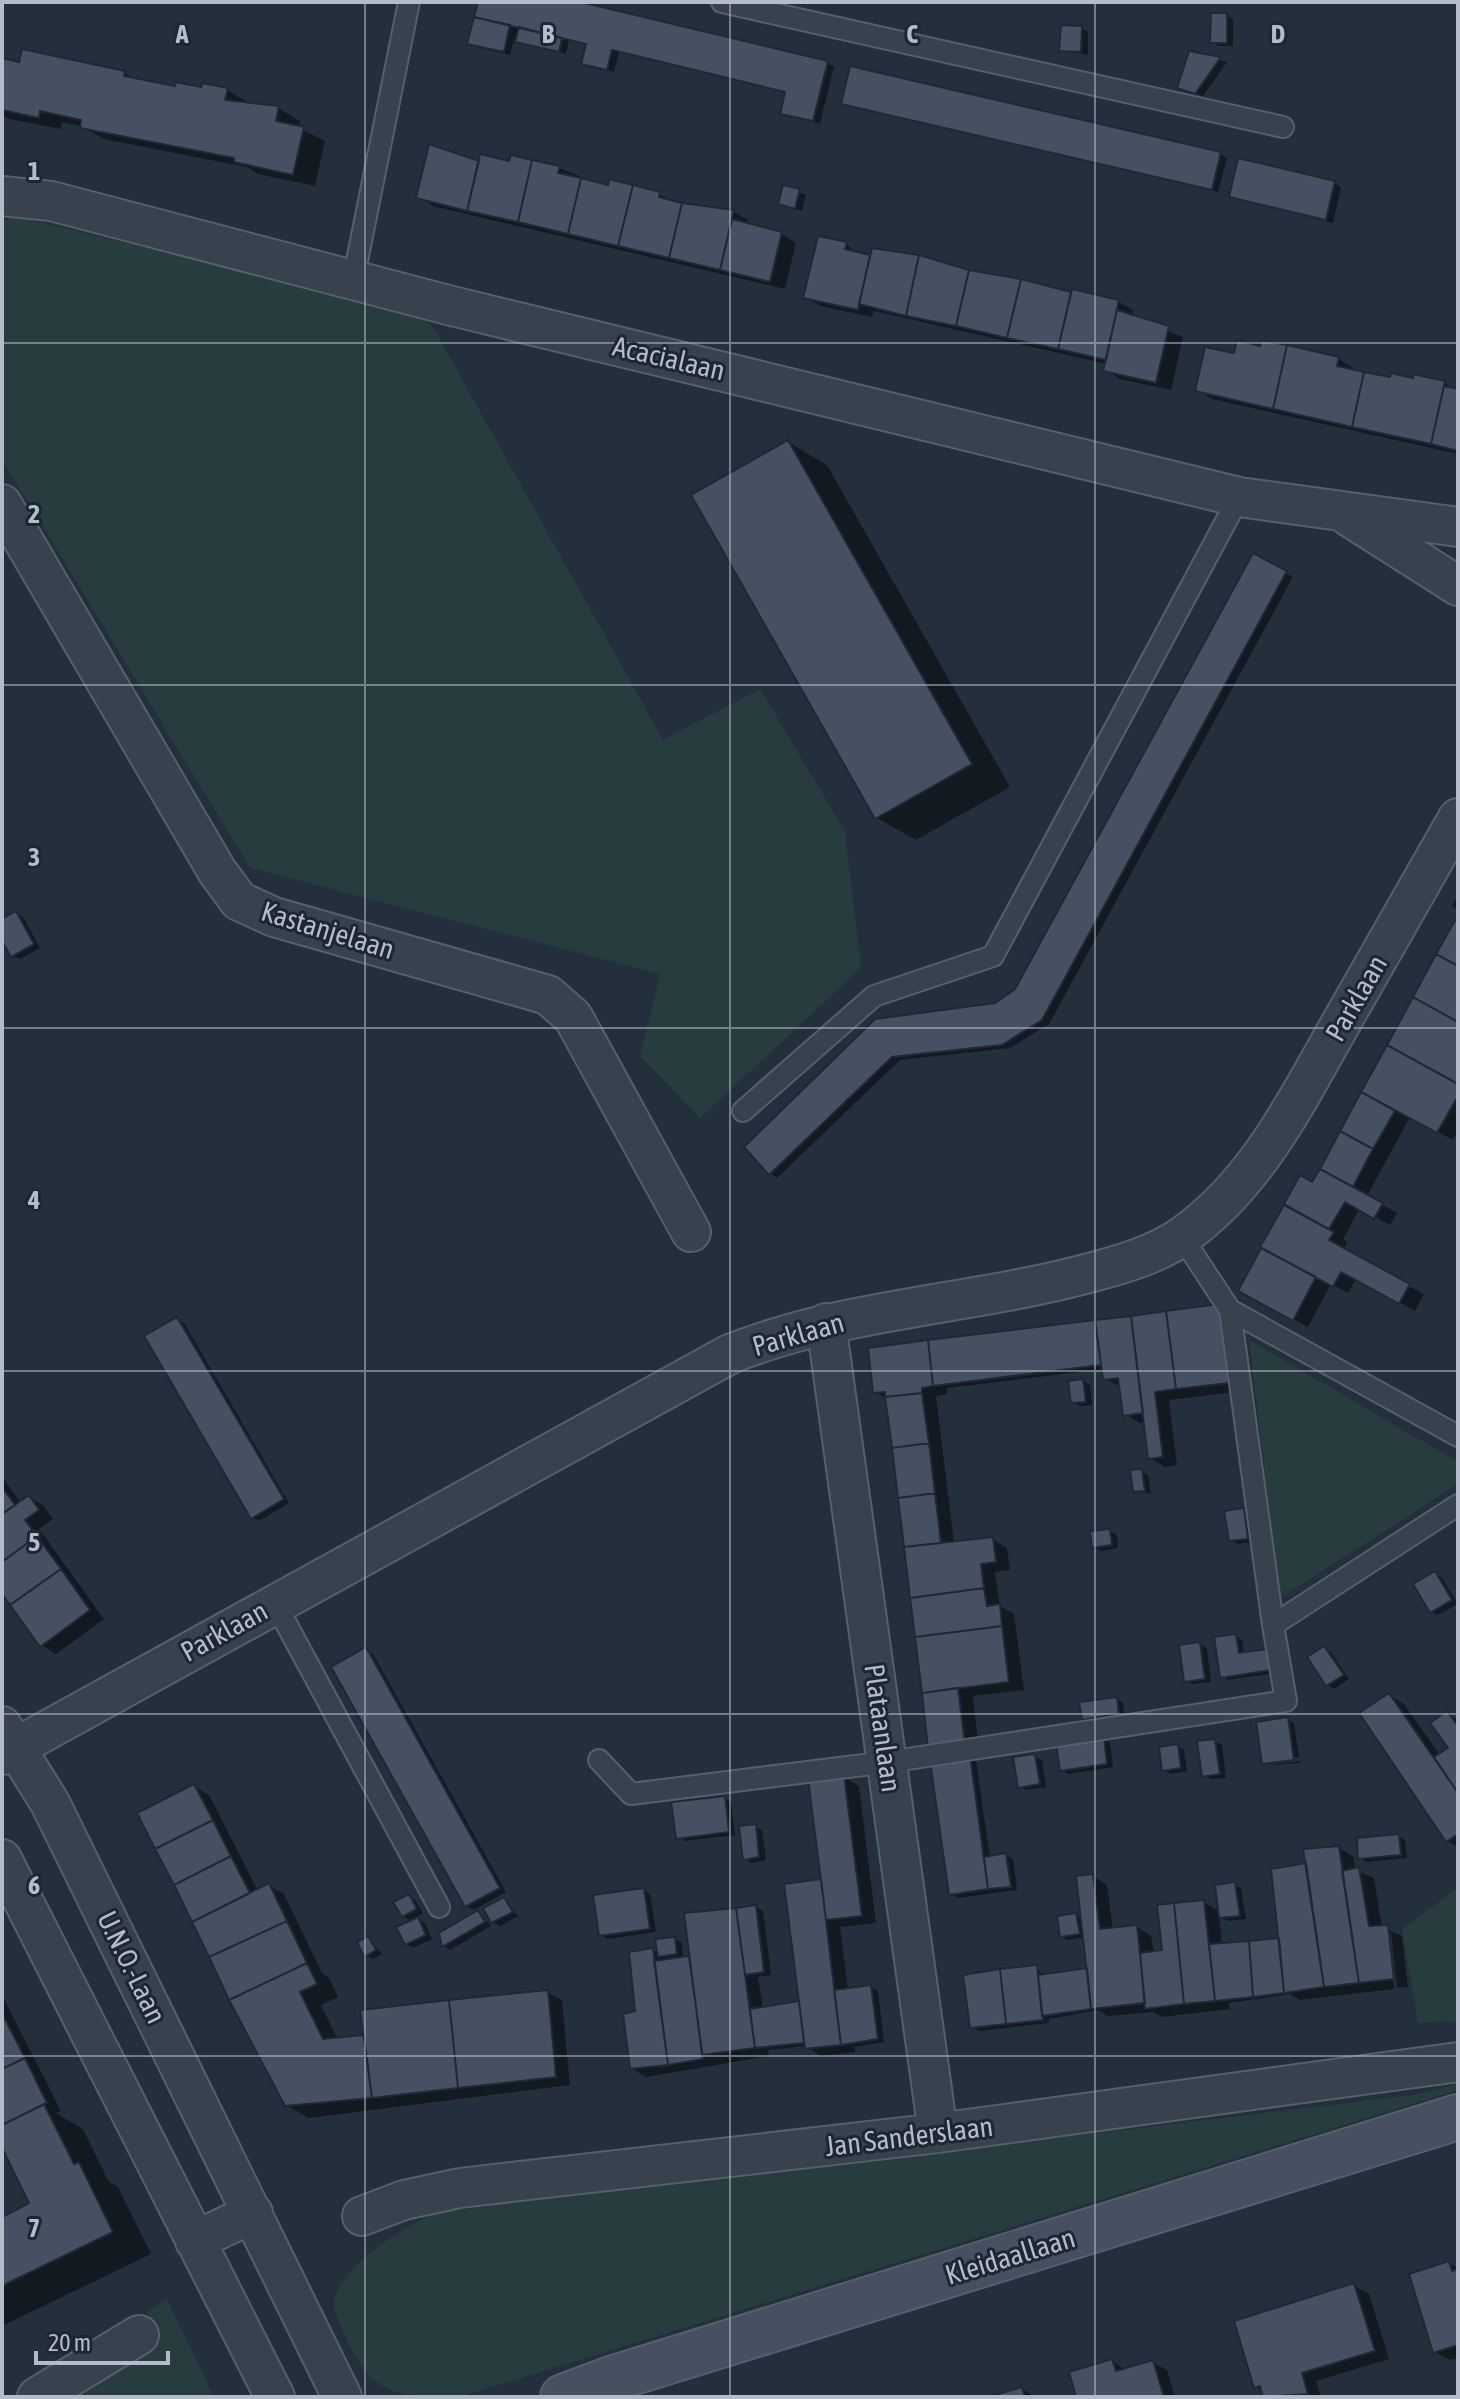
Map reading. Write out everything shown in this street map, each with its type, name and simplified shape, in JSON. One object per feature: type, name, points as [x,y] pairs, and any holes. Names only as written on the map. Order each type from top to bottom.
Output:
[{"type":"street","name":"Acacialaan","points":[[2,196],[51,201],[353,281],[1239,497],[1458,527]]},
{"type":"street","name":"Kastanjelaan","points":[[2,504],[217,871],[239,901],[274,917],[548,995],[573,1017],[691,1232]]},
{"type":"street","name":"Acacialaan","points":[[1339,511],[1458,586]]},
{"type":"street","name":"Parklaan","points":[[7,1742],[275,1603],[730,1354],[775,1336],[826,1323],[1087,1274],[1131,1261],[1182,1237],[1224,1202],[1281,1129],[1458,818]]},
{"type":"street","name":"Plataanlaan","points":[[826,1323],[938,2133]]},
{"type":"street","name":"U.N.O.-Laan","points":[[7,1742],[50,1803],[342,2397]]},
{"type":"street","points":[[2,1859],[275,2397]]},
{"type":"street","name":"Jan Sanderslaan","points":[[362,2216],[404,2200],[460,2188],[938,2133],[1458,2062]]},
{"type":"street","name":"Kleidaallaan","points":[[563,2397],[611,2379],[1458,2117]]},
{"type":"street","points":[[195,2241],[253,2213]]},
{"type":"street","points":[[37,2397],[139,2335]]},
{"type":"lane","points":[[353,281],[409,2]]},
{"type":"lane","points":[[722,2],[1283,127]]},
{"type":"lane","points":[[743,1111],[874,996],[993,956],[1239,497]]},
{"type":"lane","points":[[599,1760],[631,1794],[888,1762],[1286,1701],[1230,1310],[1182,1237]]},
{"type":"lane","points":[[1230,1310],[1458,1436]]},
{"type":"lane","points":[[1273,1625],[1458,1505]]},
{"type":"lane","points":[[275,1603],[439,1907]]},
{"type":"green space","points":[[19,217],[417,313],[434,329],[663,740],[760,689],[845,831],[861,968],[700,1118],[640,1056],[660,974],[250,868],[2,459],[2,220]]},
{"type":"green space","points":[[1249,1340],[1458,1462],[1458,1484],[1280,1598]]},
{"type":"green space","points":[[1458,1888],[1458,2021],[1418,2023],[1402,1929]]},
{"type":"green space","points":[[1458,2084],[1458,2090],[459,2397],[401,2393],[374,2380],[353,2352],[334,2306],[337,2291],[345,2279],[368,2255],[396,2234],[438,2212],[1414,2095]]},
{"type":"green space","points":[[167,2299],[214,2397],[58,2397],[158,2334],[147,2311]]},
{"type":"building","points":[[478,2],[581,2],[828,61],[813,121],[780,114],[785,92],[612,50],[607,70],[581,64],[586,44],[474,17]]},
{"type":"building","points":[[1211,13],[1227,13],[1227,43],[1210,43]]},
{"type":"building","points":[[474,17],[510,25],[504,52],[467,44]]},
{"type":"building","points":[[1061,25],[1082,26],[1081,52],[1059,51]]},
{"type":"building","points":[[519,27],[562,38],[559,52],[515,42]]},
{"type":"building","points":[[22,49],[125,71],[124,76],[175,86],[176,82],[228,88],[225,100],[279,106],[276,121],[304,127],[293,175],[234,162],[234,158],[80,128],[81,120],[40,111],[39,118],[2,110],[2,58],[19,62]]},
{"type":"building","points":[[1189,51],[1221,57],[1195,94],[1177,88]]},
{"type":"building","points":[[850,66],[1221,152],[1212,190],[841,104]]},
{"type":"building","points":[[429,144],[479,161],[467,211],[416,198]]},
{"type":"building","points":[[480,154],[509,161],[511,155],[532,160],[518,222],[467,211]]},
{"type":"building","points":[[1238,158],[1335,181],[1326,220],[1229,197]]},
{"type":"building","points":[[532,160],[560,166],[558,173],[581,178],[568,234],[518,222]]},
{"type":"building","points":[[581,178],[608,185],[609,179],[633,185],[618,246],[568,234]]},
{"type":"building","points":[[633,185],[660,192],[659,197],[682,203],[669,258],[618,246]]},
{"type":"building","points":[[783,185],[800,189],[795,209],[778,204]]},
{"type":"building","points":[[682,203],[734,210],[720,270],[669,258]]},
{"type":"building","points":[[732,219],[782,232],[770,282],[720,270]]},
{"type":"building","points":[[818,236],[847,242],[845,249],[870,255],[858,310],[803,298]]},
{"type":"building","points":[[872,248],[919,255],[906,316],[859,304]]},
{"type":"building","points":[[919,255],[969,270],[956,326],[906,316]]},
{"type":"building","points":[[969,270],[1021,279],[1007,338],[956,326]]},
{"type":"building","points":[[1021,279],[1071,292],[1058,349],[1007,338]]},
{"type":"building","points":[[1072,289],[1119,300],[1106,360],[1058,349]]},
{"type":"building","points":[[1117,310],[1169,326],[1156,383],[1103,371]]},
{"type":"building","points":[[1237,340],[1260,346],[1261,340],[1287,345],[1273,409],[1195,391],[1205,347],[1234,353]]},
{"type":"building","points":[[1287,345],[1339,357],[1337,366],[1364,372],[1352,427],[1273,409]]},
{"type":"building","points":[[1364,372],[1413,378],[1413,374],[1445,381],[1431,444],[1352,427]]},
{"type":"building","points":[[1444,386],[1458,389],[1458,451],[1431,444]]},
{"type":"building","points":[[788,440],[972,764],[875,819],[691,495]]},
{"type":"building","points":[[1253,553],[1287,571],[1042,1020],[1002,1045],[892,1057],[769,1175],[744,1147],[875,1019],[995,1003],[1015,989]]},
{"type":"building","points":[[16,911],[34,944],[11,957],[2,941],[2,919]]},
{"type":"building","points":[[1458,915],[1458,966],[1436,954]]},
{"type":"building","points":[[1436,954],[1458,966],[1458,1022],[1413,997]]},
{"type":"building","points":[[1413,997],[1458,1022],[1458,1084],[1387,1045]]},
{"type":"building","points":[[1387,1045],[1458,1084],[1458,1096],[1437,1133],[1361,1092]]},
{"type":"building","points":[[1361,1092],[1395,1111],[1373,1149],[1340,1131]]},
{"type":"building","points":[[1340,1131],[1373,1149],[1353,1187],[1320,1169]]},
{"type":"building","points":[[1320,1169],[1383,1203],[1374,1219],[1345,1202],[1329,1229],[1284,1204],[1300,1175],[1312,1182]]},
{"type":"building","points":[[1284,1205],[1334,1232],[1329,1240],[1410,1284],[1399,1304],[1341,1272],[1333,1287],[1260,1247]]},
{"type":"building","points":[[1261,1248],[1316,1277],[1293,1321],[1238,1291]]},
{"type":"building","points":[[1219,1304],[1229,1383],[1176,1389],[1166,1311]]},
{"type":"building","points":[[1166,1311],[1176,1389],[1155,1392],[1163,1457],[1148,1459],[1131,1316]]},
{"type":"building","points":[[1131,1316],[1143,1413],[1123,1416],[1118,1378],[1103,1380],[1095,1320]]},
{"type":"building","points":[[177,1317],[284,1499],[251,1519],[144,1336]]},
{"type":"building","points":[[1095,1320],[1101,1365],[933,1386],[928,1340]]},
{"type":"building","points":[[928,1340],[933,1386],[922,1388],[922,1393],[885,1397],[885,1392],[873,1393],[868,1348]]},
{"type":"building","points":[[1083,1379],[1086,1402],[1071,1403],[1068,1381]]},
{"type":"building","points":[[922,1393],[929,1443],[892,1448],[885,1397]]},
{"type":"building","points":[[929,1443],[935,1493],[898,1498],[892,1448]]},
{"type":"building","points":[[1142,1469],[1145,1491],[1133,1492],[1130,1470]]},
{"type":"building","points":[[2,1487],[15,1505],[2,1514]]},
{"type":"building","points":[[935,1493],[941,1543],[904,1547],[898,1498]]},
{"type":"building","points":[[29,1495],[39,1510],[25,1520],[37,1536],[2,1562],[2,1514]]},
{"type":"building","points":[[1244,1508],[1248,1539],[1229,1541],[1224,1511]]},
{"type":"building","points":[[1110,1529],[1112,1545],[1092,1548],[1090,1531]]},
{"type":"building","points":[[37,1536],[61,1569],[10,1605],[2,1594],[2,1562]]},
{"type":"building","points":[[993,1537],[996,1562],[981,1564],[984,1588],[910,1598],[904,1547]]},
{"type":"building","points":[[61,1569],[90,1610],[40,1647],[10,1605]]},
{"type":"building","points":[[1435,1571],[1452,1600],[1430,1613],[1413,1584]]},
{"type":"building","points":[[984,1588],[987,1606],[1000,1604],[1002,1626],[915,1637],[910,1598]]},
{"type":"building","points":[[1002,1626],[1009,1682],[922,1693],[915,1637]]},
{"type":"building","points":[[1236,1634],[1239,1653],[1268,1649],[1271,1670],[1220,1678],[1214,1637]]},
{"type":"building","points":[[1200,1642],[1205,1679],[1184,1682],[1179,1645]]},
{"type":"building","points":[[1324,1646],[1344,1675],[1326,1686],[1307,1657]]},
{"type":"building","points":[[366,1647],[500,1888],[465,1907],[331,1667]]},
{"type":"building","points":[[958,1688],[965,1743],[928,1748],[922,1693]]},
{"type":"building","points":[[1389,1693],[1458,1793],[1458,1834],[1446,1842],[1359,1713]]},
{"type":"building","points":[[1117,1697],[1119,1714],[1082,1720],[1079,1702]]},
{"type":"building","points":[[1447,1711],[1458,1726],[1458,1793],[1434,1757],[1448,1748],[1430,1723]]},
{"type":"building","points":[[1288,1717],[1294,1760],[1262,1764],[1256,1722]]},
{"type":"building","points":[[1104,1737],[1107,1764],[1060,1771],[1056,1744]]},
{"type":"building","points":[[1215,1739],[1220,1774],[1202,1777],[1197,1741]]},
{"type":"building","points":[[1178,1744],[1181,1768],[1162,1771],[1159,1747]]},
{"type":"building","points":[[1035,1754],[1040,1784],[1018,1788],[1013,1757]]},
{"type":"building","points":[[970,1755],[988,1889],[949,1895],[930,1761]]},
{"type":"building","points":[[844,1775],[862,1916],[826,1920],[808,1779]]},
{"type":"building","points":[[194,1784],[213,1820],[155,1849],[137,1813]]},
{"type":"building","points":[[725,1796],[729,1832],[676,1839],[671,1802]]},
{"type":"building","points":[[213,1820],[231,1856],[174,1885],[155,1849]]},
{"type":"building","points":[[756,1824],[759,1857],[743,1860],[739,1826]]},
{"type":"building","points":[[1399,1834],[1401,1855],[1358,1859],[1357,1838]]},
{"type":"building","points":[[1339,1846],[1359,1983],[1324,1987],[1303,1849]]},
{"type":"building","points":[[1006,1853],[1011,1887],[988,1889],[984,1857]]},
{"type":"building","points":[[231,1856],[250,1893],[192,1922],[174,1885]]},
{"type":"building","points":[[1306,1863],[1324,1987],[1284,1993],[1271,1869]]},
{"type":"building","points":[[1359,1867],[1369,1926],[1388,1925],[1394,1979],[1359,1983],[1342,1871]]},
{"type":"building","points":[[1093,1874],[1100,1929],[1137,1925],[1145,2003],[1091,2009],[1076,1876]]},
{"type":"building","points":[[821,1879],[841,2045],[805,2049],[784,1884]]},
{"type":"building","points":[[1235,1882],[1240,1916],[1219,1918],[1215,1885]]},
{"type":"building","points":[[269,1883],[287,1921],[209,1957],[192,1922]]},
{"type":"building","points":[[644,1888],[650,1929],[599,1936],[593,1895]]},
{"type":"building","points":[[409,1894],[417,1909],[402,1917],[393,1902]]},
{"type":"building","points":[[504,1897],[513,1912],[491,1923],[483,1908]]},
{"type":"building","points":[[1204,1900],[1215,2001],[1184,2004],[1174,1903]]},
{"type":"building","points":[[1174,1903],[1184,2004],[1145,2009],[1140,1953],[1162,1950],[1157,1905]]},
{"type":"building","points":[[756,1905],[764,1972],[745,1975],[736,1908]]},
{"type":"building","points":[[736,1908],[755,2048],[702,2055],[684,1913]]},
{"type":"building","points":[[478,1910],[485,1922],[442,1947],[439,1933]]},
{"type":"building","points":[[1076,1913],[1080,1934],[1060,1937],[1057,1916]]},
{"type":"building","points":[[418,1917],[426,1935],[405,1945],[396,1927]]},
{"type":"building","points":[[287,1921],[307,1963],[229,2000],[209,1957]]},
{"type":"building","points":[[368,1936],[376,1950],[364,1957],[357,1942]]},
{"type":"building","points":[[675,1937],[677,1954],[658,1957],[655,1939]]},
{"type":"building","points":[[1279,1938],[1284,1993],[1253,1997],[1249,1941]]},
{"type":"building","points":[[1249,1941],[1253,1997],[1215,2001],[1209,1944]]},
{"type":"building","points":[[653,1948],[668,2065],[630,2069],[623,2014],[635,2011],[629,1952]]},
{"type":"building","points":[[689,1956],[703,2059],[668,2065],[654,1961]]},
{"type":"building","points":[[307,1963],[317,1984],[300,1992],[323,2039],[364,2035],[372,2098],[285,2106],[229,2000]]},
{"type":"building","points":[[1037,1965],[1043,2020],[1006,2024],[1000,1969]]},
{"type":"building","points":[[1087,1968],[1091,2009],[1042,2016],[1038,1975]]},
{"type":"building","points":[[1000,1969],[1006,2024],[970,2028],[963,1975]]},
{"type":"building","points":[[871,1985],[878,2039],[841,2045],[834,1990]]},
{"type":"building","points":[[548,1990],[556,2077],[458,2088],[449,2000]]},
{"type":"building","points":[[449,2000],[458,2088],[372,2098],[360,2010]]},
{"type":"building","points":[[799,2001],[804,2043],[755,2048],[750,2009]]},
{"type":"building","points":[[4,2017],[25,2058],[2,2069],[2,2019]]},
{"type":"building","points":[[25,2058],[47,2103],[2,2125],[2,2069]]},
{"type":"building","points":[[44,2104],[74,2164],[79,2162],[113,2232],[2,2286],[2,2217],[29,2203],[2,2148],[2,2125]]},
{"type":"building","points":[[1449,2261],[1452,2271],[1458,2269],[1458,2345],[1433,2353],[1409,2274]]},
{"type":"building","points":[[1354,2283],[1375,2351],[1302,2373],[1308,2394],[1263,2397],[1260,2386],[1254,2388],[1234,2321]]},
{"type":"building","points":[[1112,2359],[1116,2371],[1153,2360],[1164,2397],[1076,2397],[1069,2372]]},
{"type":"building","points":[[1022,2387],[1025,2397],[988,2397]]}]
